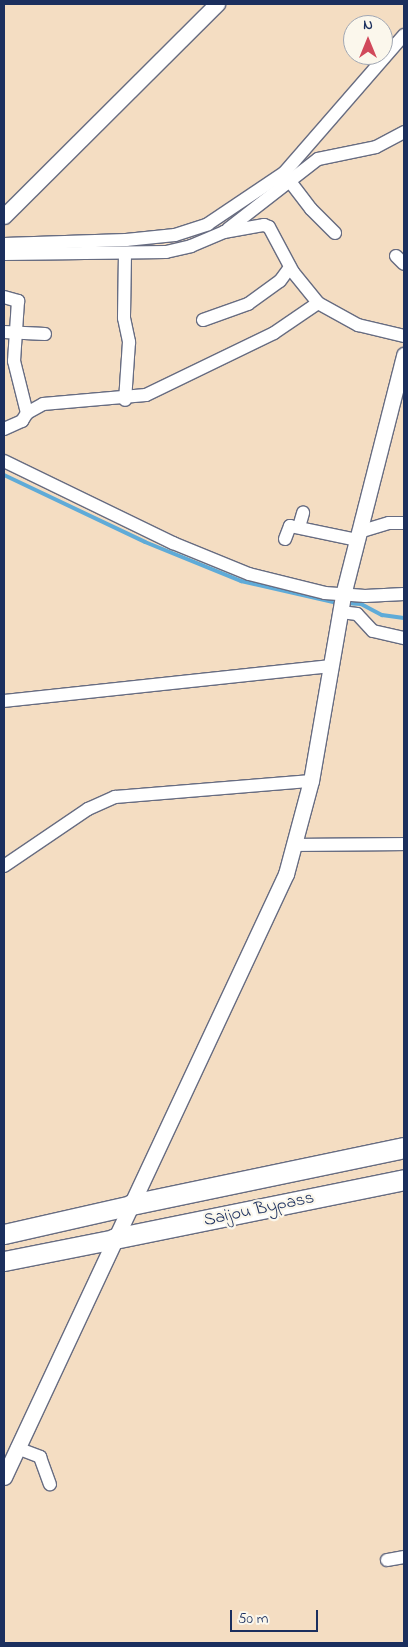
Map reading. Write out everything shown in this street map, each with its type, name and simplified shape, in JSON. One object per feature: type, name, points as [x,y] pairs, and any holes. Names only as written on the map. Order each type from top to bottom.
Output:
[{"type":"highway","name":"Saijou Bypass","points":[[132,1205],[404,1148]]},
{"type":"highway","name":"Saijou Bypass","points":[[115,1239],[404,1180]]},
{"type":"main road","points":[[4,1234],[132,1205]]},
{"type":"main road","points":[[4,1262],[115,1239]]},
{"type":"street","points":[[4,216],[86,132],[217,4]]},
{"type":"street","points":[[224,232],[286,177],[404,35]]},
{"type":"street","points":[[4,244],[126,240],[175,235],[208,224],[318,159],[376,147],[404,132]]},
{"type":"street","points":[[286,177],[311,209],[336,233]]},
{"type":"street","points":[[4,254],[125,253],[179,249],[224,232],[253,226],[269,227],[290,267],[318,303],[358,325],[404,336]]},
{"type":"street","points":[[125,253],[124,318],[129,342],[125,400]]},
{"type":"street","points":[[203,320],[248,304],[280,281],[290,267]]},
{"type":"street","points":[[4,297],[18,301],[9,333],[9,360],[27,413]]},
{"type":"street","points":[[4,429],[22,421],[27,413],[52,402],[125,400],[146,396],[274,334],[318,303]]},
{"type":"street","points":[[9,333],[45,334]]},
{"type":"street","points":[[4,1476],[242,971],[296,845],[311,781],[342,603],[404,356]]},
{"type":"street","points":[[4,461],[173,543],[249,574],[342,603],[357,614],[373,631],[404,638]]},
{"type":"street","points":[[298,527],[303,513]]},
{"type":"street","points":[[286,539],[290,526],[358,536],[389,523],[404,523]]},
{"type":"street","points":[[342,603],[404,594]]},
{"type":"street","points":[[4,701],[332,666]]},
{"type":"street","points":[[4,866],[88,809],[115,797],[311,781]]},
{"type":"street","points":[[296,845],[404,844]]},
{"type":"street","points":[[17,1448],[40,1458],[50,1484]]},
{"type":"street","points":[[387,1560],[404,1557]]},
{"type":"waterway","points":[[4,475],[145,542],[241,581],[337,603]]},
{"type":"waterway","points":[[344,603],[361,604],[382,615],[404,618]]}]
